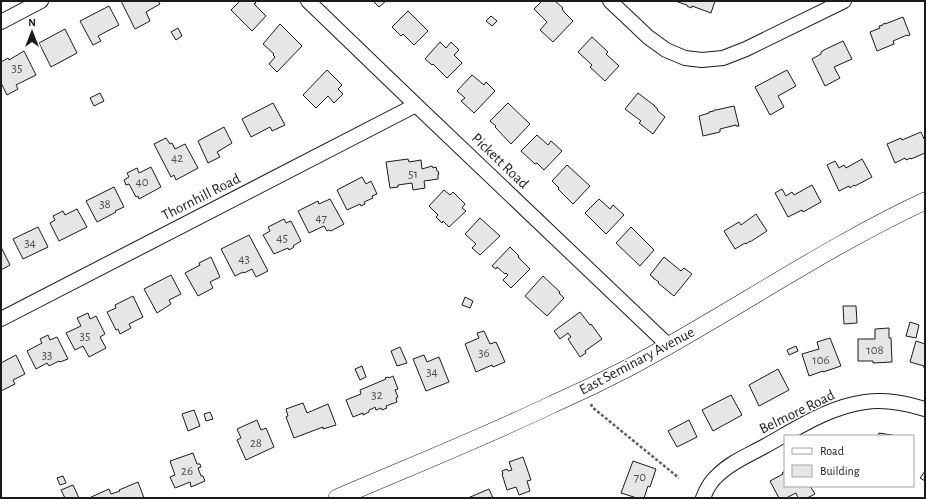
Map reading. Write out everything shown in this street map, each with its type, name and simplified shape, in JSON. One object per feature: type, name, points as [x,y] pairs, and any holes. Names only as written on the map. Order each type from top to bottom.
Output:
[{"type":"street","points":[[1,22],[41,1]]},
{"type":"street","name":"Pickett Road","points":[[308,1],[669,346]]},
{"type":"street","points":[[610,1],[648,37],[666,50],[685,58],[702,60],[723,58],[746,49],[844,1]]},
{"type":"street","name":"Thornhill Road","points":[[1,319],[416,105]]},
{"type":"street","name":"East Seminary Avenue","points":[[337,498],[511,424],[626,369],[669,346],[819,256],[925,200]]},
{"type":"street","name":"Belmore Road","points":[[785,435],[825,413],[866,402],[886,401],[906,403],[925,409]]},
{"type":"street","name":"Belmore Road","points":[[703,498],[706,491],[718,475],[732,464],[784,435]]},
{"type":"path","points":[[592,407],[679,478]]},
{"type":"building","points":[[121,1],[158,1],[160,4],[146,12],[150,21],[135,29]]},
{"type":"building","points":[[240,1],[254,1],[256,3],[254,4],[266,16],[252,31],[231,10]]},
{"type":"building","points":[[373,1],[386,1],[379,7]]},
{"type":"building","points":[[542,1],[555,1],[563,8],[562,9],[565,13],[573,21],[553,42],[540,30],[547,22],[534,9]]},
{"type":"building","points":[[675,1],[715,1],[711,13],[692,6],[691,8]]},
{"type":"building","points":[[109,6],[119,25],[98,36],[101,41],[93,45],[80,21]]},
{"type":"building","points":[[408,11],[428,31],[414,45],[403,34],[401,36],[392,27]]},
{"type":"building","points":[[491,16],[497,21],[492,26],[486,21]]},
{"type":"building","points":[[903,17],[910,35],[893,41],[894,44],[877,51],[870,32],[880,28],[879,26],[885,23]]},
{"type":"building","points":[[280,24],[302,46],[277,72],[269,64],[275,57],[273,55],[274,54],[263,44]]},
{"type":"building","points":[[178,28],[182,36],[176,40],[171,32]]},
{"type":"building","points":[[65,29],[77,53],[51,67],[39,43]]},
{"type":"building","points":[[592,37],[608,52],[606,54],[619,66],[605,81],[590,67],[592,65],[578,52]]},
{"type":"building","points":[[843,41],[852,59],[834,67],[840,78],[825,86],[812,59],[821,54],[824,50]]},
{"type":"building","points":[[440,42],[446,48],[451,42],[459,50],[454,55],[462,63],[447,78],[433,64],[432,65],[425,59]]},
{"type":"building","points":[[24,51],[36,75],[16,85],[18,89],[7,95],[1,83],[1,62],[8,58],[9,60]]},
{"type":"building","points":[[327,70],[342,85],[338,89],[343,94],[334,103],[328,96],[316,108],[303,95]]},
{"type":"building","points":[[787,70],[796,86],[778,96],[784,107],[770,115],[755,87]]},
{"type":"building","points":[[472,75],[484,85],[486,82],[495,91],[474,113],[461,101],[465,98],[457,91]]},
{"type":"building","points":[[100,93],[104,101],[94,106],[90,98]]},
{"type":"building","points":[[638,93],[655,106],[658,109],[657,110],[665,117],[653,134],[639,123],[641,121],[625,109]]},
{"type":"building","points":[[273,103],[285,125],[272,131],[270,127],[251,137],[242,119]]},
{"type":"building","points":[[508,103],[530,124],[511,144],[490,121]]},
{"type":"building","points":[[734,106],[739,126],[736,125],[720,129],[720,132],[703,136],[699,116],[714,110]]},
{"type":"building","points":[[224,127],[232,143],[217,152],[220,157],[208,163],[198,141]]},
{"type":"building","points":[[921,132],[925,141],[925,153],[911,159],[906,160],[905,158],[895,163],[887,144],[901,138],[902,140]]},
{"type":"building","points":[[537,135],[548,145],[551,141],[562,151],[544,170],[521,151]]},
{"type":"building","points":[[166,138],[170,144],[172,143],[175,149],[185,144],[198,168],[176,180],[174,175],[171,177],[154,144]]},
{"type":"building","points":[[408,159],[409,162],[421,160],[422,169],[432,166],[433,168],[436,167],[439,174],[438,179],[424,181],[425,188],[413,190],[412,183],[390,188],[386,162]]},
{"type":"building","points":[[862,159],[872,177],[855,186],[854,185],[850,188],[849,186],[839,191],[827,165],[835,161],[839,168],[844,165],[846,168]]},
{"type":"building","points":[[567,165],[590,186],[573,204],[552,181]]},
{"type":"building","points":[[151,167],[161,187],[139,199],[138,196],[136,197],[129,184],[126,185],[124,180],[129,177],[127,173],[137,168],[139,173]]},
{"type":"building","points":[[362,177],[366,184],[371,181],[377,194],[372,196],[373,198],[364,202],[365,204],[361,206],[360,204],[347,210],[337,190]]},
{"type":"building","points":[[812,185],[821,202],[803,212],[802,210],[788,217],[775,193],[782,189],[786,196],[792,192],[794,195]]},
{"type":"building","points":[[114,187],[124,207],[97,222],[86,201]]},
{"type":"building","points":[[444,190],[450,195],[453,192],[465,204],[462,208],[466,211],[449,227],[436,217],[438,215],[429,206]]},
{"type":"building","points":[[330,199],[344,224],[331,231],[327,231],[324,226],[309,233],[298,211],[318,201],[319,204]]},
{"type":"building","points":[[599,199],[610,209],[613,205],[624,215],[606,234],[585,213]]},
{"type":"building","points":[[77,209],[87,227],[59,241],[50,223],[55,220],[53,216],[63,211],[65,215]]},
{"type":"building","points":[[756,214],[767,231],[750,242],[745,243],[735,249],[724,231],[739,222],[741,225]]},
{"type":"building","points":[[480,218],[500,236],[480,255],[472,248],[476,244],[465,234]]},
{"type":"building","points":[[284,219],[286,223],[291,221],[301,241],[289,250],[288,248],[274,254],[263,235],[270,231],[268,227]]},
{"type":"building","points":[[38,227],[48,247],[23,259],[13,239]]},
{"type":"building","points":[[631,227],[654,250],[640,266],[616,243]]},
{"type":"building","points":[[249,235],[268,271],[256,277],[252,269],[235,276],[221,249]]},
{"type":"building","points":[[1,247],[10,265],[1,270]]},
{"type":"building","points":[[510,247],[530,269],[511,288],[503,280],[508,275],[497,267],[496,269],[492,266]]},
{"type":"building","points":[[211,257],[220,277],[210,282],[213,288],[198,296],[185,273]]},
{"type":"building","points":[[664,257],[681,271],[684,268],[692,274],[674,296],[650,275]]},
{"type":"building","points":[[171,275],[181,294],[169,300],[171,304],[157,313],[144,289]]},
{"type":"building","points":[[543,276],[560,292],[559,293],[564,298],[547,316],[525,296]]},
{"type":"building","points":[[133,296],[143,317],[129,324],[131,328],[120,334],[118,329],[116,330],[107,312],[116,308],[115,305]]},
{"type":"building","points":[[465,297],[473,301],[470,308],[462,305]]},
{"type":"building","points":[[843,306],[856,306],[857,323],[844,324]]},
{"type":"building","points":[[580,312],[602,339],[585,351],[586,353],[580,357],[568,339],[571,337],[568,333],[560,339],[554,331]]},
{"type":"building","points":[[88,313],[90,319],[96,316],[105,334],[100,337],[106,348],[89,357],[83,346],[75,350],[66,333],[81,326],[77,318]]},
{"type":"building","points":[[910,322],[919,325],[916,338],[906,336]]},
{"type":"building","points":[[889,328],[892,362],[873,363],[873,361],[858,361],[858,339],[875,339],[875,329]]},
{"type":"building","points":[[484,331],[490,344],[496,342],[505,362],[493,367],[492,365],[476,372],[465,344],[479,338],[477,333]]},
{"type":"building","points":[[48,335],[50,340],[57,337],[68,359],[59,361],[49,366],[47,363],[36,369],[27,351],[42,343],[40,339]]},
{"type":"building","points":[[830,338],[841,366],[809,376],[802,354],[819,349],[817,342]]},
{"type":"building","points":[[916,341],[925,344],[925,369],[924,366],[910,362]]},
{"type":"building","points":[[796,346],[798,351],[789,355],[787,350]]},
{"type":"building","points":[[400,347],[407,363],[397,366],[391,351]]},
{"type":"building","points":[[16,355],[25,374],[13,380],[15,384],[1,391],[1,363]]},
{"type":"building","points":[[424,355],[427,362],[439,357],[449,382],[426,391],[413,359]]},
{"type":"building","points":[[362,366],[366,377],[360,380],[355,369]]},
{"type":"building","points":[[778,369],[789,390],[759,406],[749,385]]},
{"type":"building","points":[[393,376],[398,389],[395,390],[398,397],[396,398],[397,402],[386,406],[387,408],[382,410],[381,408],[376,410],[375,407],[363,415],[363,413],[353,417],[346,400],[361,394],[360,390],[386,379],[385,378]]},
{"type":"building","points":[[731,395],[742,415],[713,431],[702,410]]},
{"type":"building","points":[[303,403],[307,413],[328,404],[336,425],[323,429],[323,427],[294,438],[286,417],[288,416],[286,409]]},
{"type":"building","points":[[194,410],[200,426],[188,431],[182,414]]},
{"type":"building","points":[[210,412],[213,419],[206,421],[204,414]]},
{"type":"building","points":[[257,420],[261,430],[266,428],[274,447],[246,460],[237,440],[241,438],[237,429]]},
{"type":"building","points":[[689,420],[697,437],[677,447],[668,431]]},
{"type":"building","points":[[879,433],[892,435],[878,435]]},
{"type":"building","points":[[193,453],[197,464],[200,464],[201,467],[198,468],[205,481],[191,487],[190,482],[175,488],[170,477],[175,475],[170,461]]},
{"type":"building","points":[[523,457],[531,480],[527,481],[530,491],[519,495],[516,487],[507,490],[502,471],[507,469],[508,471],[512,470],[509,462]]},
{"type":"building","points":[[633,461],[656,469],[650,487],[648,486],[644,498],[637,498],[621,493]]},
{"type":"building","points":[[925,471],[925,481],[920,478]]},
{"type":"building","points":[[784,472],[784,487],[811,487],[815,494],[807,498],[798,498],[796,493],[786,498],[779,498],[770,481],[783,474],[782,473]]},
{"type":"building","points":[[63,476],[66,483],[60,485],[57,478]]},
{"type":"building","points":[[138,482],[144,498],[89,498],[109,489],[111,494]]},
{"type":"building","points":[[73,485],[79,498],[65,498],[61,490]]},
{"type":"building","points":[[489,489],[493,498],[468,498]]}]
